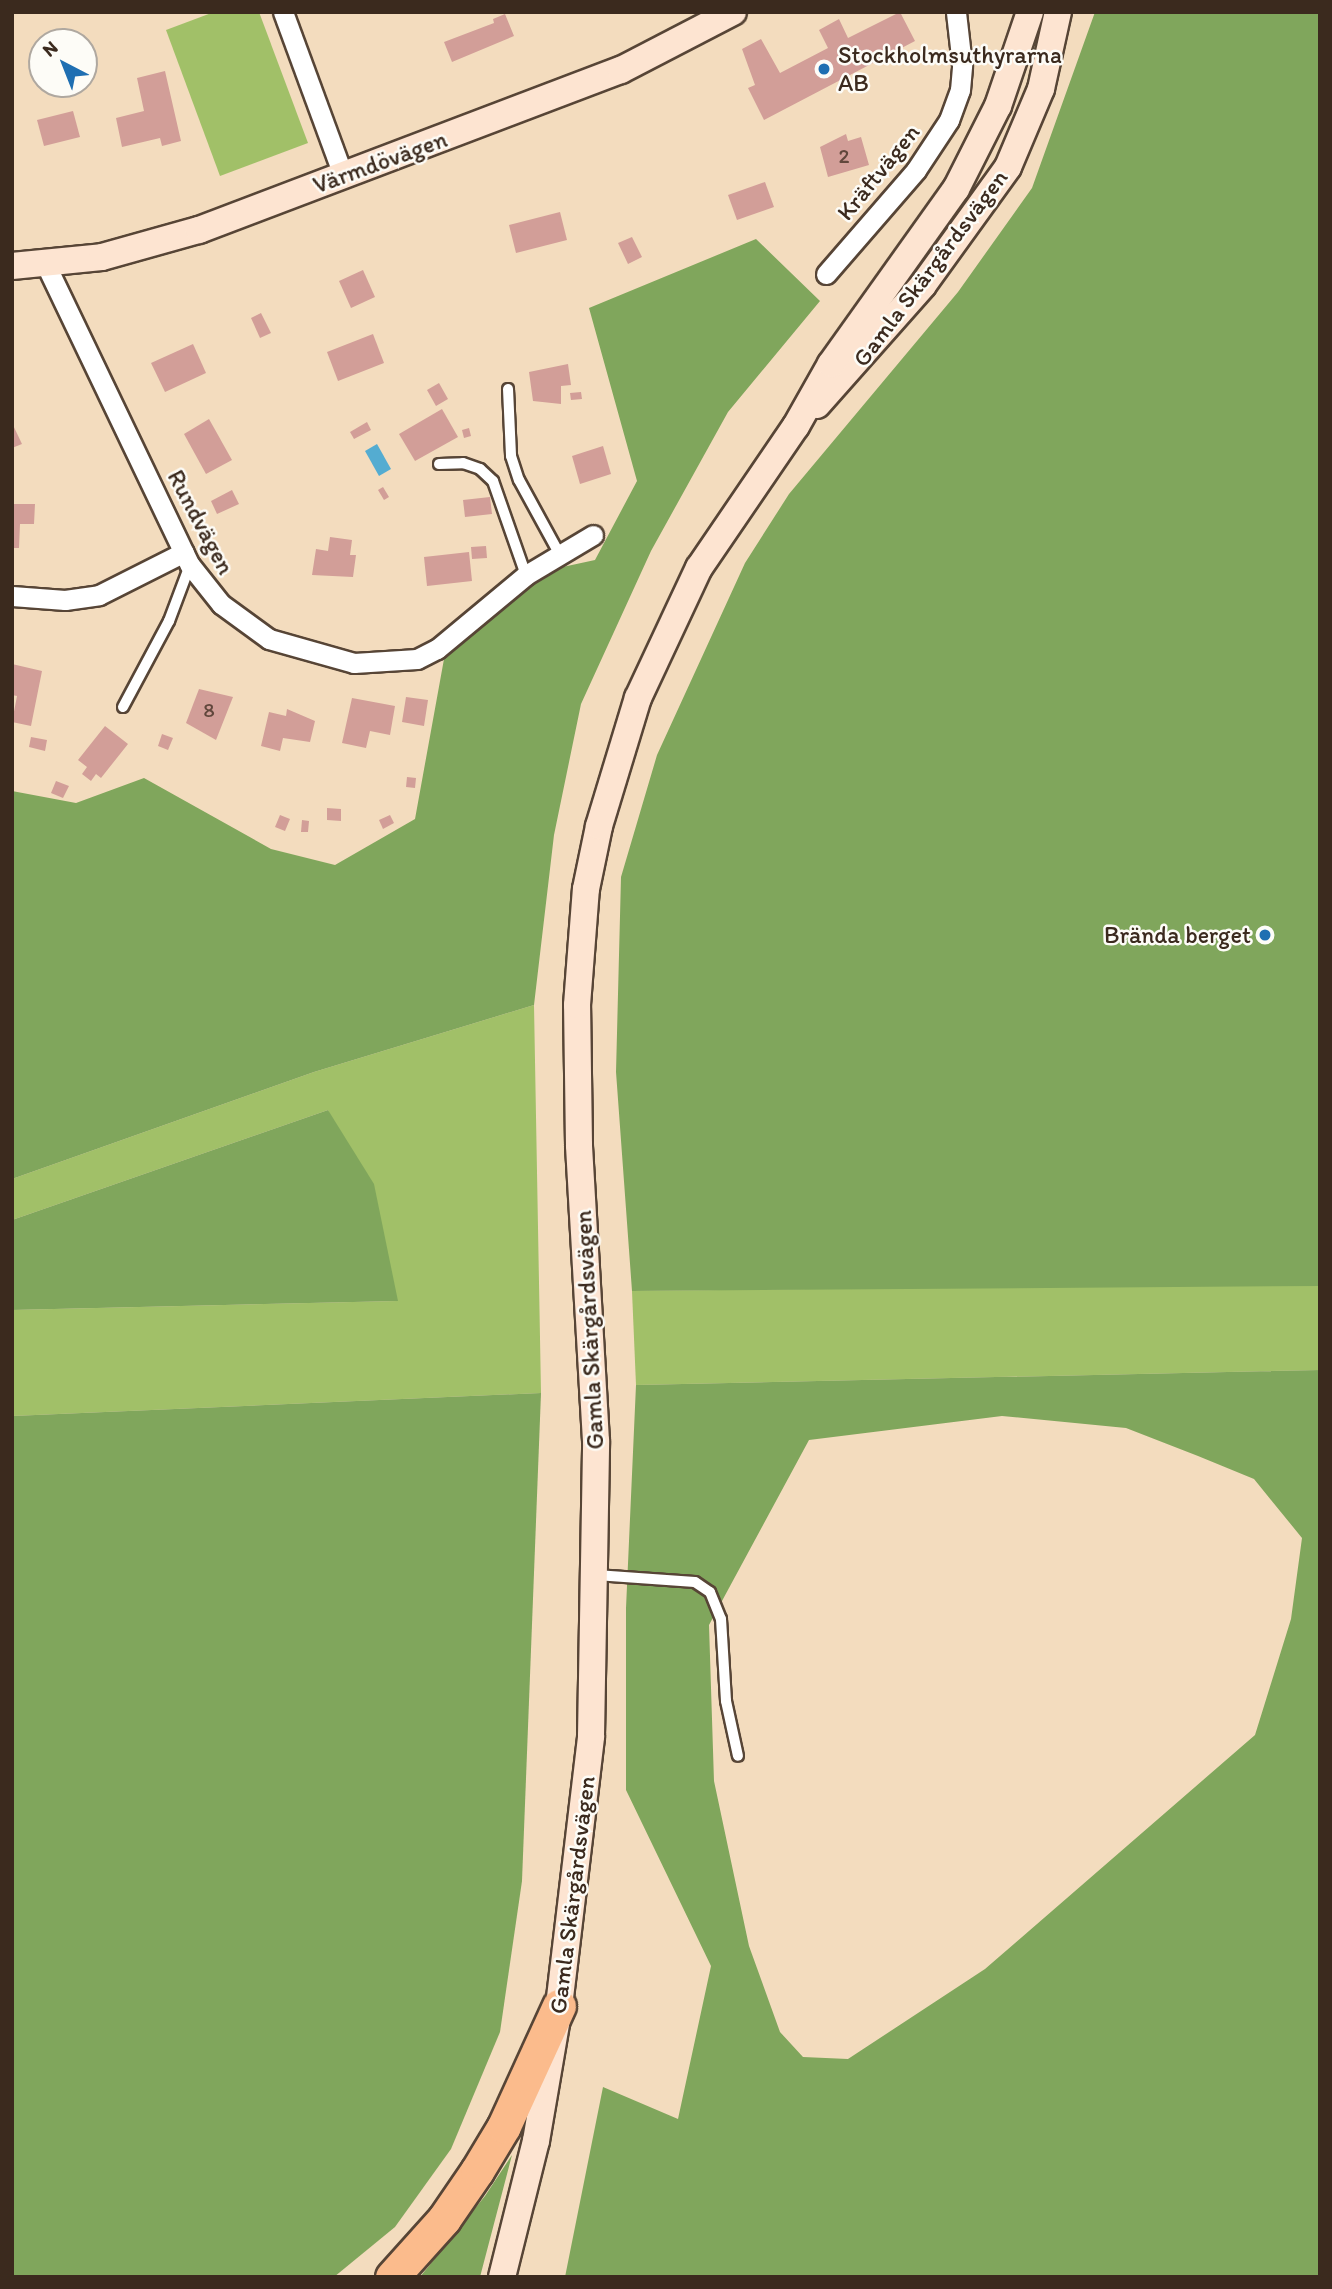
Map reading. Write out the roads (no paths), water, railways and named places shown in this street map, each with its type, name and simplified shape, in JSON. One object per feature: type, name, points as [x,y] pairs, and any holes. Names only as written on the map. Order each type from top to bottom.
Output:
[{"type":"highway","points":[[392,2277],[444,2219],[477,2171],[504,2126],[559,2006]]},
{"type":"main road","name":"Värmdövägen","points":[[12,266],[46,265],[144,247],[621,70],[733,12]]},
{"type":"main road","name":"Gamla Skärgårdsvägen","points":[[502,2277],[536,2141],[559,2006],[591,1737],[597,1441],[576,1069],[586,888],[619,753],[667,632],[705,558],[796,426],[831,364],[948,201],[978,150],[1011,74],[1030,12]]},
{"type":"main road","name":"Gamla Skärgårdsvägen","points":[[796,426],[846,378],[923,285],[1008,167],[1041,89],[1058,12]]},
{"type":"street","points":[[283,12],[343,175]]},
{"type":"street","name":"Kräftvägen","points":[[826,274],[916,170],[949,120],[960,90],[962,65],[956,12]]},
{"type":"street","name":"Rundvägen","points":[[46,265],[187,558],[221,604],[253,630],[292,649],[354,663],[417,659],[437,649],[526,575],[559,552],[593,535]]},
{"type":"street","points":[[12,596],[65,600],[99,596],[187,558]]},
{"type":"lane","points":[[508,389],[511,456],[519,480],[559,552]]},
{"type":"lane","points":[[439,464],[463,463],[493,481],[526,575]]},
{"type":"lane","points":[[123,707],[169,621],[187,558]]},
{"type":"lane","points":[[596,1575],[695,1582],[710,1592],[721,1619],[726,1701],[738,1756]]},
{"type":"water","points":[[377,444],[391,469],[379,476],[365,451]]},
{"type":"place","name":"Stockholmsuthyrarna AB","points":[[824,69]]},
{"type":"place","name":"Brända berget","points":[[1265,935]]}]
